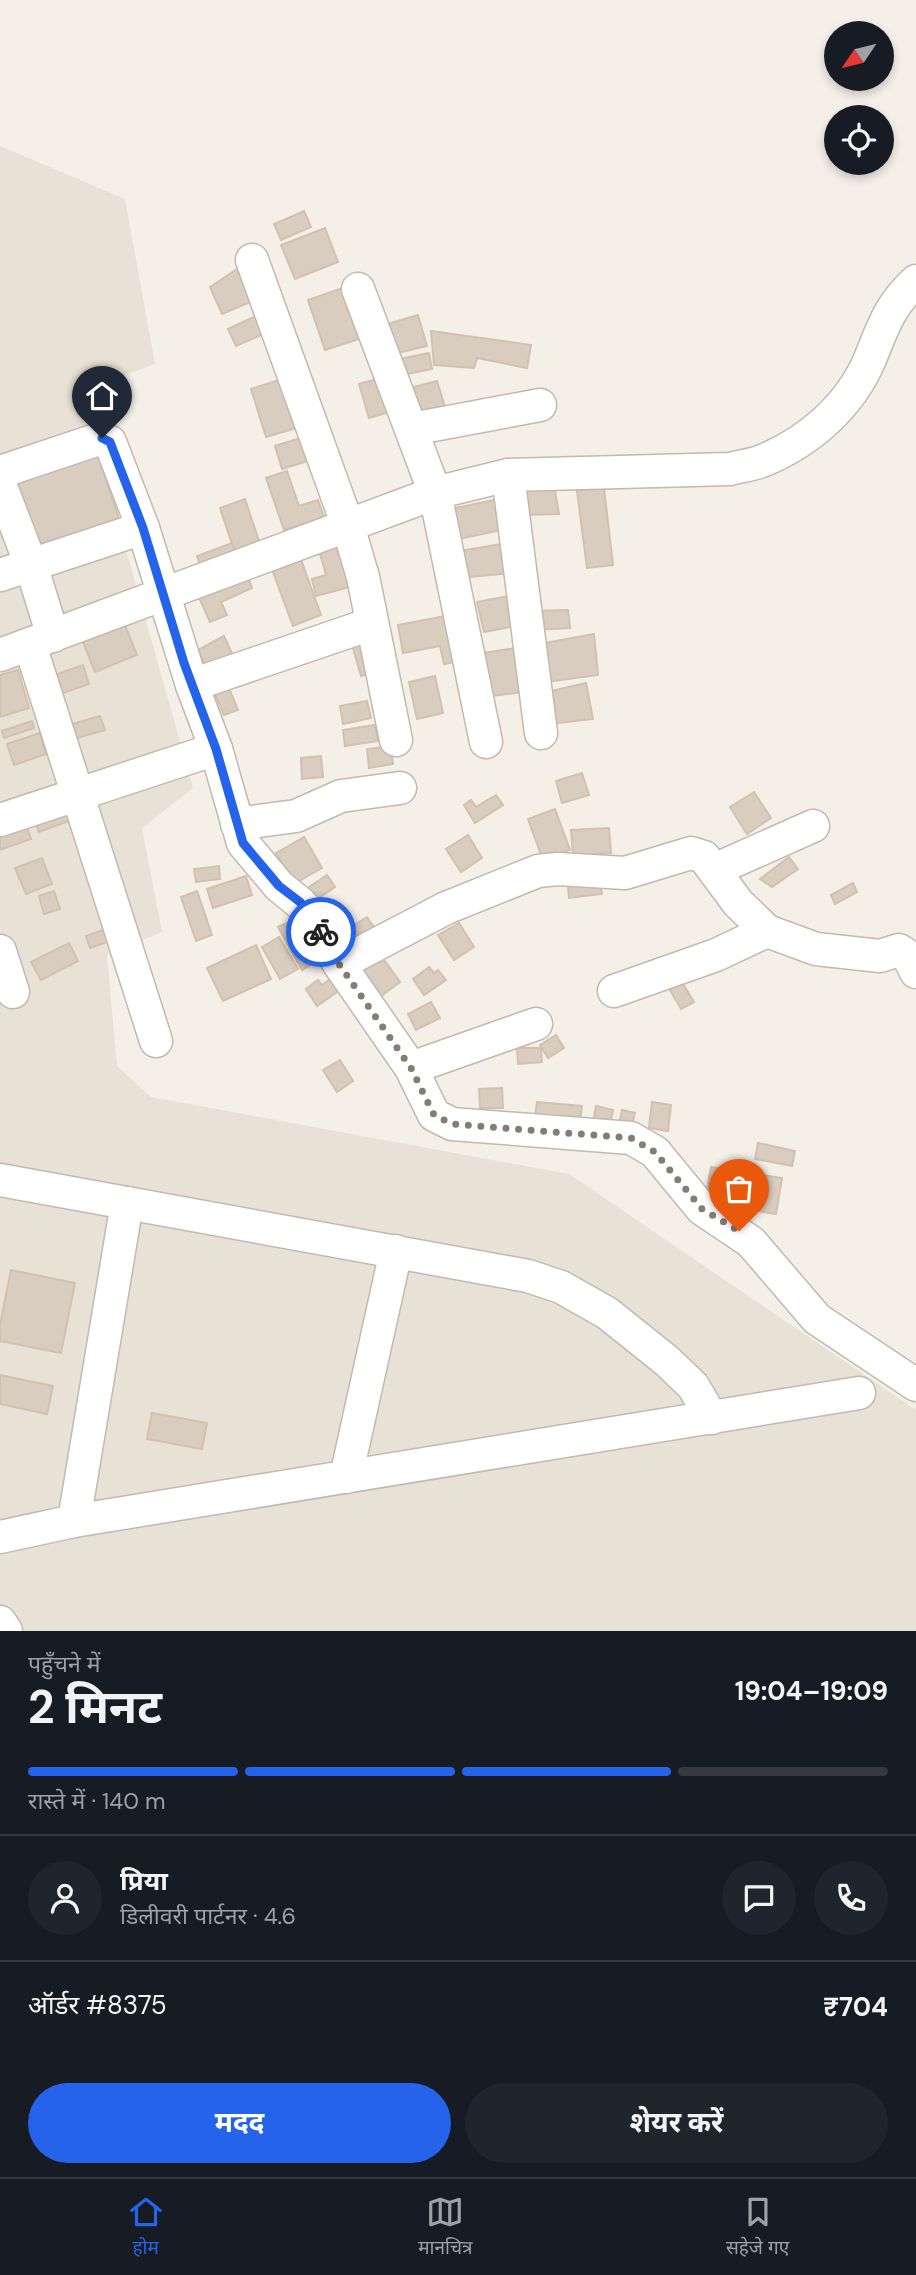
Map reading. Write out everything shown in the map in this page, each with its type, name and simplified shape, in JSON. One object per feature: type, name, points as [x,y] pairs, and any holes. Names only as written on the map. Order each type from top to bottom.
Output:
[{"type":"street","points":[[252,261],[348,526],[363,578],[396,740]]},
{"type":"street","points":[[0,655],[435,493],[508,475],[730,469],[761,462],[828,421],[853,391],[869,360],[879,332],[900,296],[916,281]]},
{"type":"street","points":[[358,289],[435,493],[486,742]]},
{"type":"street","points":[[412,429],[540,405]]},
{"type":"street","points":[[0,472],[102,438],[110,442],[143,528],[162,596],[216,749],[243,843],[279,886],[300,902],[313,918],[339,964],[411,1068],[434,1115],[452,1124],[631,1138],[645,1144],[655,1152],[702,1209],[751,1241],[817,1319],[916,1385]]},
{"type":"street","points":[[508,475],[541,733]]},
{"type":"street","points":[[0,484],[30,565],[41,641],[79,794],[156,1041]]},
{"type":"street","points":[[0,575],[143,528]]},
{"type":"street","points":[[192,685],[371,624]]},
{"type":"street","points":[[0,820],[216,749]]},
{"type":"street","points":[[237,824],[296,816],[341,796],[400,788]]},
{"type":"street","points":[[714,870],[813,826]]},
{"type":"street","points":[[339,964],[446,908],[538,871],[558,869],[625,873],[691,853],[704,857],[738,903],[767,931],[816,949],[880,956],[899,950],[908,956],[916,972]]},
{"type":"street","points":[[614,991],[716,956],[767,931]]},
{"type":"street","points":[[0,951],[13,992]]},
{"type":"street","points":[[411,1068],[536,1024]]},
{"type":"street","points":[[0,1181],[528,1276],[561,1287],[607,1314],[667,1361],[693,1386],[712,1418]]},
{"type":"street","points":[[74,1521],[127,1203]]},
{"type":"street","points":[[346,1477],[396,1251]]},
{"type":"street","points":[[0,1537],[74,1521],[859,1393]]},
{"type":"street","points":[[0,1622],[6,1631]]},
{"type":"shaded area","points":[[0,146],[125,199],[155,364],[78,392],[193,788],[142,828],[162,932],[107,955],[117,1066],[151,1097],[569,1174],[916,1410],[916,1631],[0,1631]]},
{"type":"building","points":[[304,211],[311,227],[281,240],[274,224]]},
{"type":"building","points":[[325,228],[338,262],[295,279],[281,245]]},
{"type":"building","points":[[240,267],[253,301],[222,314],[210,287]]},
{"type":"building","points":[[351,285],[368,336],[325,350],[308,300]]},
{"type":"building","points":[[260,314],[268,332],[236,346],[228,329]]},
{"type":"building","points":[[418,315],[427,346],[389,355],[381,326]]},
{"type":"building","points":[[431,331],[531,345],[527,368],[477,358],[474,368],[434,365]]},
{"type":"building","points":[[429,353],[432,369],[397,376],[394,360]]},
{"type":"building","points":[[288,377],[303,426],[266,437],[251,389]]},
{"type":"building","points":[[384,377],[393,411],[369,418],[359,384]]},
{"type":"building","points":[[437,381],[448,417],[418,422],[406,389]]},
{"type":"building","points":[[307,436],[314,459],[282,469],[275,446]]},
{"type":"building","points":[[96,449],[121,525],[33,553],[8,477]]},
{"type":"building","points":[[287,471],[299,506],[318,500],[324,517],[284,530],[266,478]]},
{"type":"building","points":[[554,485],[559,514],[522,515],[519,491]]},
{"type":"building","points":[[604,488],[613,565],[587,568],[577,491]]},
{"type":"building","points":[[504,498],[506,529],[459,539],[455,508]]},
{"type":"building","points":[[245,499],[263,553],[238,562],[220,508]]},
{"type":"building","points":[[349,542],[361,584],[316,596],[312,579],[326,575],[319,550]]},
{"type":"building","points":[[232,543],[238,562],[203,574],[197,556]]},
{"type":"building","points":[[507,543],[513,573],[459,578],[454,552]]},
{"type":"building","points":[[299,554],[321,615],[293,626],[270,564]]},
{"type":"building","points":[[245,570],[252,588],[221,602],[227,615],[210,622],[196,591]]},
{"type":"building","points":[[514,595],[521,625],[484,632],[477,602]]},
{"type":"building","points":[[568,610],[570,628],[534,630],[530,611]]},
{"type":"building","points":[[451,615],[464,660],[444,664],[440,646],[403,653],[398,625]]},
{"type":"building","points":[[122,618],[137,655],[95,672],[80,634]]},
{"type":"building","points":[[594,634],[598,675],[547,682],[539,644]]},
{"type":"building","points":[[224,636],[234,658],[208,671],[198,650]]},
{"type":"building","points":[[365,641],[375,672],[361,676],[352,645]]},
{"type":"building","points":[[522,647],[531,691],[483,697],[477,654]]},
{"type":"building","points":[[83,665],[89,684],[55,696],[49,677]]},
{"type":"building","points":[[18,670],[29,708],[0,717],[0,675]]},
{"type":"building","points":[[435,676],[443,713],[417,719],[409,682]]},
{"type":"building","points":[[225,679],[238,710],[224,715],[211,685]]},
{"type":"building","points":[[586,683],[593,719],[551,724],[543,693]]},
{"type":"building","points":[[367,701],[371,718],[343,724],[340,706]]},
{"type":"building","points":[[100,716],[105,730],[70,740],[66,726]]},
{"type":"building","points":[[32,721],[34,728],[4,738],[2,731]]},
{"type":"building","points":[[375,725],[378,741],[345,746],[343,730]]},
{"type":"building","points":[[40,733],[46,754],[14,765],[7,744]]},
{"type":"building","points":[[390,746],[393,764],[369,768],[367,749]]},
{"type":"building","points":[[321,756],[323,777],[302,779],[301,758]]},
{"type":"building","points":[[582,773],[589,795],[562,803],[556,781]]},
{"type":"building","points":[[754,792],[771,818],[747,834],[730,807]]},
{"type":"building","points":[[496,795],[503,805],[475,823],[464,805],[471,800],[476,807]]},
{"type":"building","points":[[71,807],[75,819],[39,832],[35,820]]},
{"type":"building","points":[[555,809],[570,850],[543,860],[528,819]]},
{"type":"building","points":[[24,820],[31,839],[0,850],[0,828]]},
{"type":"building","points":[[609,828],[611,853],[573,855],[571,830]]},
{"type":"building","points":[[468,835],[482,858],[461,872],[446,849]]},
{"type":"building","points":[[304,837],[322,868],[294,884],[276,853]]},
{"type":"building","points":[[789,857],[798,869],[772,887],[760,879]]},
{"type":"building","points":[[42,858],[52,884],[26,894],[15,868]]},
{"type":"building","points":[[219,866],[220,879],[196,882],[194,869]]},
{"type":"building","points":[[327,875],[335,887],[313,902],[305,890]]},
{"type":"building","points":[[246,876],[252,895],[213,908],[207,889]]},
{"type":"building","points":[[600,882],[602,894],[569,898],[568,886]]},
{"type":"building","points":[[853,883],[857,892],[835,904],[831,895]]},
{"type":"building","points":[[54,891],[60,909],[44,914],[39,896]]},
{"type":"building","points":[[197,891],[212,935],[196,941],[181,897]]},
{"type":"building","points":[[305,914],[327,955],[302,970],[278,927]]},
{"type":"building","points":[[367,917],[379,935],[355,951],[343,932]]},
{"type":"building","points":[[459,923],[474,947],[454,960],[438,935]]},
{"type":"building","points":[[114,926],[119,938],[90,948],[86,936]]},
{"type":"building","points":[[279,937],[298,969],[280,979],[262,947]]},
{"type":"building","points":[[69,943],[78,961],[41,980],[31,962]]},
{"type":"building","points":[[256,945],[271,979],[223,1001],[207,968]]},
{"type":"building","points":[[382,957],[400,982],[373,1002],[353,974]]},
{"type":"building","points":[[429,967],[434,973],[438,970],[446,980],[424,995],[413,979]]},
{"type":"building","points":[[339,973],[347,985],[317,1006],[306,989],[318,980],[322,985]]},
{"type":"building","points":[[680,979],[694,1002],[681,1009],[667,985]]},
{"type":"building","points":[[431,1002],[440,1018],[416,1030],[408,1014]]},
{"type":"building","points":[[556,1035],[564,1048],[548,1058],[540,1045]]},
{"type":"building","points":[[517,1048],[541,1048],[542,1062],[518,1064]]},
{"type":"building","points":[[340,1060],[353,1081],[337,1092],[323,1070]]},
{"type":"building","points":[[502,1088],[503,1108],[480,1108],[479,1089]]},
{"type":"building","points":[[537,1102],[582,1106],[580,1122],[535,1118]]},
{"type":"building","points":[[652,1102],[671,1105],[668,1131],[649,1128]]},
{"type":"building","points":[[596,1106],[613,1110],[610,1126],[593,1122]]},
{"type":"building","points":[[622,1110],[635,1113],[630,1132],[618,1130]]},
{"type":"building","points":[[758,1143],[795,1151],[792,1166],[755,1159]]},
{"type":"building","points":[[711,1167],[782,1178],[776,1214],[705,1202]]},
{"type":"building","points":[[11,1270],[75,1283],[61,1353],[0,1341],[0,1325]]},
{"type":"building","points":[[0,1375],[53,1386],[47,1414],[0,1404]]},
{"type":"building","points":[[152,1413],[207,1423],[202,1449],[147,1439]]},
{"type":"way so far","points":[[321,932],[339,964],[411,1068],[434,1115],[452,1124],[631,1138],[655,1152],[702,1209],[739,1231]]},
{"type":"route","points":[[102,438],[110,442],[143,528],[184,663],[216,749],[243,843],[279,886],[300,902],[321,932]]}]
